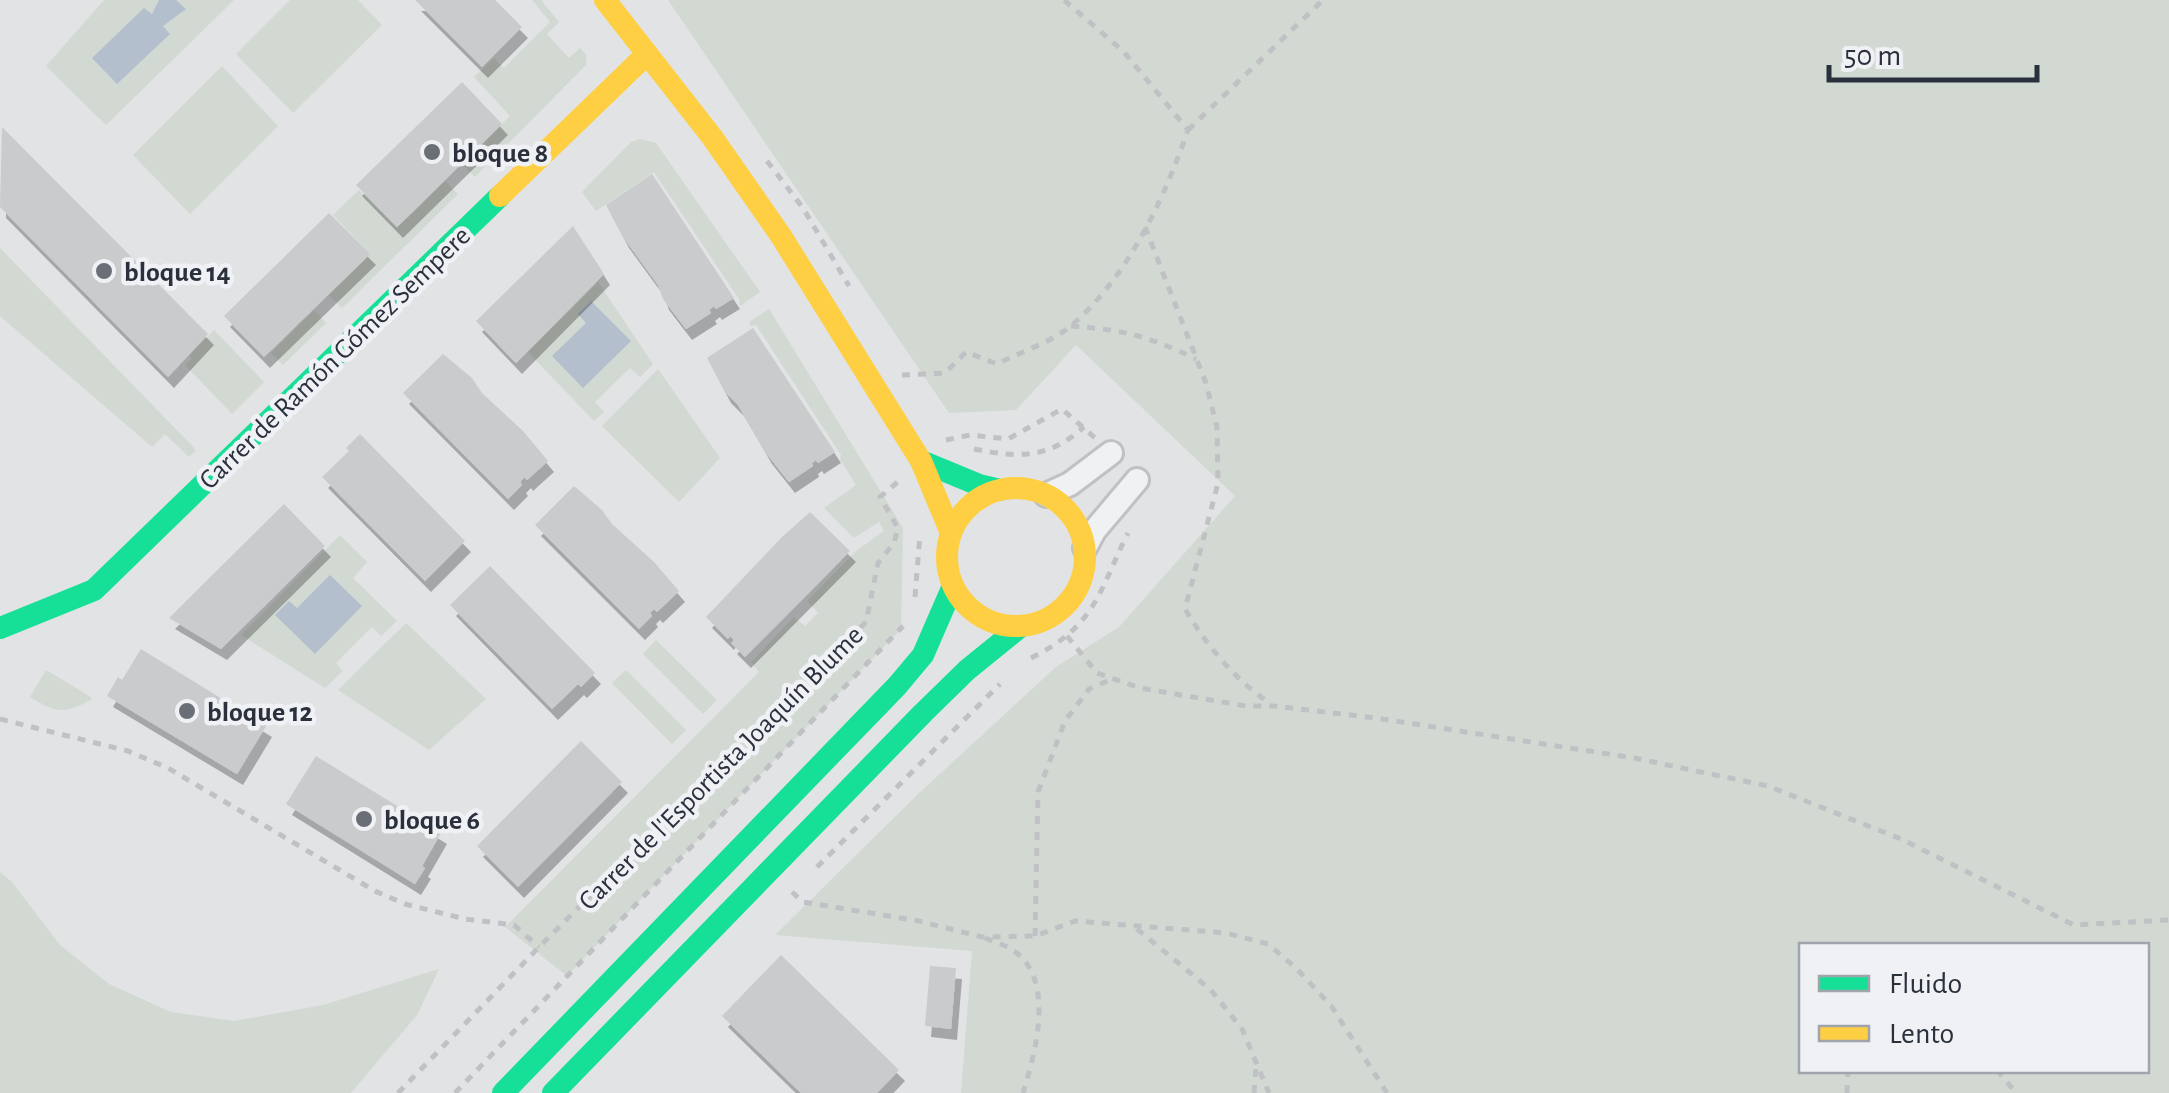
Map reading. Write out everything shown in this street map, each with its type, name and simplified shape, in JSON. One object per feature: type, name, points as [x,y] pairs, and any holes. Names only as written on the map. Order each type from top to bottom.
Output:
[{"type":"main road","points":[[605,0],[712,137],[929,464],[951,534],[948,569],[964,603],[999,625],[1020,626],[1042,621],[1062,610],[1076,592],[1084,570],[1085,548],[1078,526],[1064,508],[1046,495],[1023,488],[1000,490],[970,506],[951,534]]},
{"type":"main road","name":"Carrer de Ramón Gómez Sempere","points":[[0,628],[94,590],[647,54]]},
{"type":"main road","points":[[929,464],[1000,490]]},
{"type":"main road","points":[[503,1093],[906,676],[923,655],[953,586]]},
{"type":"main road","points":[[553,1093],[923,713],[1020,626]]},
{"type":"street","points":[[1046,495],[1070,484],[1111,453]]},
{"type":"street","points":[[1085,548],[1094,531],[1137,480]]},
{"type":"path","points":[[1064,0],[1124,52],[1188,130]]},
{"type":"path","points":[[902,375],[945,373],[966,352],[996,364],[1071,326],[1115,276],[1166,191],[1188,130],[1323,0]]},
{"type":"path","points":[[1145,226],[1206,384],[1217,428],[1218,482],[1185,609],[1202,638],[1249,689],[1274,706]]},
{"type":"path","points":[[1071,326],[1152,338],[1196,360]]},
{"type":"path","points":[[929,464],[974,450],[1022,457],[1069,440],[1084,427]]},
{"type":"path","name":"Carrer de l'Esportista Joaquín Blume","points":[[398,1093],[866,622],[878,563],[894,543],[898,528],[880,497],[929,464]]},
{"type":"path","points":[[912,604],[920,528]]},
{"type":"path","points":[[455,1093],[901,629],[908,615]]},
{"type":"path","points":[[1067,636],[1096,673],[1140,688],[1246,706],[1274,706],[1616,755],[1768,786],[1901,839],[2074,925],[2169,920]]},
{"type":"path","points":[[1035,936],[1038,792],[1065,721],[1089,689],[1113,679]]},
{"type":"path","points":[[0,719],[128,751],[168,768],[375,891],[405,904],[514,926],[540,947]]},
{"type":"path","points":[[792,892],[803,902],[919,921],[982,937],[1016,952],[1032,976],[1038,1000],[1039,1029],[1023,1093]]},
{"type":"path","points":[[982,937],[1035,936],[1074,920],[1226,933],[1268,944],[1332,1008],[1388,1093]]},
{"type":"path","points":[[1135,927],[1211,990],[1242,1030],[1269,1093]]},
{"type":"path","points":[[1254,1093],[1256,1064]]},
{"type":"path","points":[[1999,1073],[2016,1093]]},
{"type":"shaded area","points":[[104,0],[234,0],[106,125],[46,66]]},
{"type":"shaded area","points":[[290,0],[358,0],[382,25],[293,113],[236,54]]},
{"type":"shaded area","points":[[532,0],[541,0],[559,22],[547,34],[569,58],[580,48],[586,55],[586,65],[475,177],[462,164],[510,116],[474,77],[494,58],[504,68],[550,22]]},
{"type":"shaded area","points":[[668,0],[2169,0],[2169,1093],[961,1093],[972,951],[775,935],[917,795],[1056,667],[1119,627],[1235,496],[1076,345],[1016,410],[949,413]]},
{"type":"shaded area","points":[[222,66],[278,126],[190,214],[133,155]]},
{"type":"shaded area","points":[[640,139],[656,143],[760,292],[740,306],[654,172],[596,211],[582,192],[631,142]]},
{"type":"shaded area","points":[[445,181],[458,194],[342,308],[329,295],[370,254],[333,215],[359,190],[397,228]]},
{"type":"shaded area","points":[[0,248],[196,450],[189,457],[165,434],[152,447],[0,316]]},
{"type":"shaded area","points":[[598,282],[653,364],[640,377],[630,368],[595,402],[604,412],[594,421],[528,352]]},
{"type":"shaded area","points":[[769,309],[903,528],[901,629],[567,976],[505,927],[759,672],[751,662],[794,617],[805,626],[818,613],[807,601],[856,551],[884,531],[879,522],[854,538],[824,508],[856,485],[841,455],[756,325],[749,322]]},
{"type":"shaded area","points":[[314,310],[326,323],[283,365],[271,353]]},
{"type":"shaded area","points":[[214,330],[264,382],[232,414],[185,365]]},
{"type":"shaded area","points":[[658,369],[720,458],[679,502],[602,426]]},
{"type":"shaded area","points":[[340,535],[367,562],[353,578],[397,621],[381,636],[372,627],[336,663],[343,671],[325,688],[241,635]]},
{"type":"shaded area","points":[[406,623],[486,699],[429,750],[338,690]]},
{"type":"shaded area","points":[[656,640],[717,700],[703,714],[643,654]]},
{"type":"shaded area","points":[[46,670],[92,699],[60,710],[30,697]]},
{"type":"shaded area","points":[[626,670],[686,730],[672,744],[612,683]]},
{"type":"shaded area","points":[[0,872],[60,945],[109,984],[171,1012],[234,1021],[323,1005],[439,969],[417,1015],[351,1093],[0,1093]]},
{"type":"water","points":[[159,0],[176,0],[186,9],[163,26],[170,34],[117,84],[92,58],[144,8],[152,14]]},
{"type":"water","points":[[591,301],[631,341],[583,388],[552,356],[586,323],[578,314]]},
{"type":"water","points":[[330,575],[362,606],[315,654],[275,615],[289,601],[297,608]]},
{"type":"building","points":[[415,0],[495,0],[522,27],[482,67]]},
{"type":"building","name":"bloque 8","points":[[462,82],[502,124],[397,227],[356,185]]},
{"type":"building","name":"bloque 14","points":[[2,127],[208,334],[168,377],[0,207]]},
{"type":"building","points":[[652,174],[734,298],[716,309],[714,306],[709,310],[711,313],[686,329],[623,237],[606,205]]},
{"type":"building","points":[[329,213],[370,254],[264,357],[224,316]]},
{"type":"building","points":[[573,226],[604,274],[516,363],[476,321]]},
{"type":"building","points":[[753,328],[835,452],[818,463],[816,460],[789,482],[766,453],[738,405],[725,392],[707,358]]},
{"type":"building","points":[[443,354],[472,378],[548,461],[527,480],[525,477],[508,499],[403,393]]},
{"type":"building","points":[[360,434],[465,541],[425,581],[322,477],[349,451],[346,448]]},
{"type":"building","points":[[574,486],[679,591],[657,612],[654,609],[639,629],[535,525]]},
{"type":"building","points":[[284,504],[325,546],[221,649],[169,618]]},
{"type":"building","points":[[810,512],[850,551],[745,657],[731,643],[734,640],[730,636],[728,639],[706,617]]},
{"type":"building","points":[[490,566],[595,673],[552,709],[450,605]]},
{"type":"building","name":"bloque 12","points":[[141,649],[266,726],[237,774],[107,696]]},
{"type":"building","points":[[581,741],[622,782],[518,887],[477,846]]},
{"type":"building","name":"bloque 6","points":[[316,756],[441,833],[415,884],[286,804]]},
{"type":"building","points":[[781,955],[899,1070],[877,1093],[801,1093],[722,1016]]},
{"type":"building","points":[[930,966],[956,968],[951,1029],[925,1026]]},
{"type":"traffic: fast","points":[[0,628],[94,590],[500,196]]},
{"type":"traffic: fast","points":[[921,461],[1000,490]]},
{"type":"traffic: fast","points":[[503,1093],[897,686],[923,655],[953,586]]},
{"type":"traffic: fast","points":[[553,1093],[923,713],[1020,627]]},
{"type":"traffic: slow","points":[[605,0],[712,137],[781,236],[921,461],[951,533]]},
{"type":"traffic: slow","points":[[500,196],[647,54]]},
{"type":"traffic: slow","points":[[1016,488],[1042,494],[1065,508],[1079,531],[1085,557],[1079,583],[1065,606],[1042,620],[1016,626],[990,620],[967,606],[953,583],[947,557],[953,531],[967,508],[990,494],[1016,488]]},
{"type":"place","name":"bloque 8","points":[[432,152]]},
{"type":"place","name":"bloque 14","points":[[104,271]]},
{"type":"place","name":"bloque 12","points":[[187,711]]},
{"type":"place","name":"bloque 6","points":[[364,819]]}]
